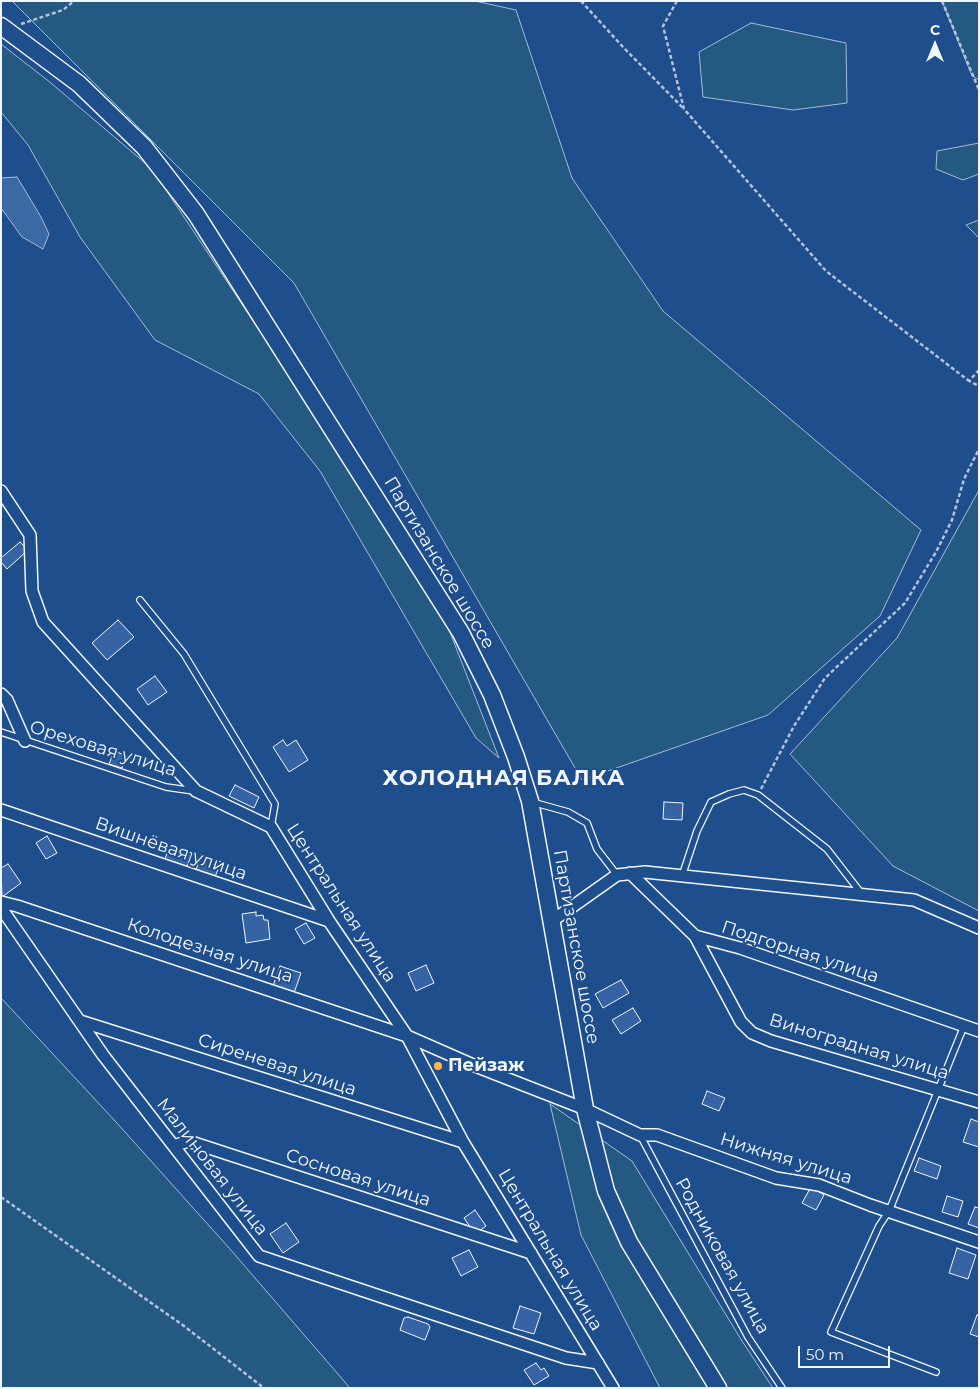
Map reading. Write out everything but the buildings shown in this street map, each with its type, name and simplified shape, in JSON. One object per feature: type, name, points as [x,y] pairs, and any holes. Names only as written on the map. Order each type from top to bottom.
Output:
[{"type":"main road","name":"Партизанское шоссе","points":[[3,27],[79,84],[144,147],[196,214],[461,633],[492,695],[516,757],[530,801],[585,1108],[606,1191],[629,1242],[718,1388]]},
{"type":"street","name":"Центральная улица","points":[[1,491],[30,535],[32,591],[43,622],[196,791],[271,827],[329,921],[407,1036],[463,1142],[613,1388]]},
{"type":"street","points":[[1,694],[7,700],[25,741]]},
{"type":"street","name":"Вишнёвая улица","points":[[1,810],[329,921]]},
{"type":"street","points":[[552,921],[617,875],[644,872],[914,900],[979,928]]},
{"type":"street","name":"Подгорная улица","points":[[630,873],[694,936],[740,948],[979,1031]]},
{"type":"street","name":"Колодезная улица","points":[[1,902],[407,1036],[480,1068],[585,1108]]},
{"type":"street","name":"Малиновая улица","points":[[1,908],[103,1054],[259,1256],[566,1358],[598,1363]]},
{"type":"street","name":"Виноградная улица","points":[[694,936],[741,1022],[752,1033],[771,1041],[979,1102]]},
{"type":"street","name":"Сиреневая улица","points":[[80,1021],[463,1142]]},
{"type":"street","name":"Нижняя улица","points":[[585,1108],[640,1135],[657,1135],[776,1178],[819,1185],[979,1242]]},
{"type":"street","name":"Сосновая улица","points":[[174,1146],[188,1141],[531,1253]]},
{"type":"lane","points":[[140,600],[184,654],[275,804],[271,827]]},
{"type":"lane","name":"Ореховая улица","points":[[1,732],[166,787],[196,791]]},
{"type":"lane","points":[[682,876],[697,831],[711,802],[744,790],[758,795],[827,848],[862,895]]},
{"type":"lane","points":[[530,801],[568,812],[587,823],[596,849],[617,875]]},
{"type":"lane","points":[[936,1372],[831,1332],[879,1226],[889,1211],[964,1026]]},
{"type":"lane","name":"Родниковая улица","points":[[640,1135],[748,1337],[782,1388]]},
{"type":"path","points":[[3,27],[64,10],[74,1]]},
{"type":"path","points":[[581,1],[684,109],[826,271],[969,381],[979,386]]},
{"type":"path","points":[[677,1],[663,26],[684,109]]},
{"type":"path","points":[[942,1],[979,90]]},
{"type":"path","points":[[969,381],[979,370]]},
{"type":"path","points":[[758,795],[794,726],[825,678],[905,603],[936,552],[952,520],[964,479],[979,448]]},
{"type":"path","points":[[1,1197],[184,1326],[264,1388]]},
{"type":"shaded area","points":[[12,1],[475,1],[516,10],[572,178],[663,311],[921,530],[880,616],[768,715],[582,780],[294,283]]},
{"type":"shaded area","points":[[942,1],[979,1],[979,80],[972,76]]},
{"type":"shaded area","points":[[751,23],[846,43],[847,103],[793,110],[703,97],[699,52]]},
{"type":"shaded area","points":[[1,44],[51,83],[152,169],[325,429],[446,622],[499,758],[476,738],[320,471],[259,394],[155,340],[80,237],[28,145],[1,112]]},
{"type":"shaded area","points":[[979,143],[979,174],[963,180],[936,169],[937,151]]},
{"type":"shaded area","points":[[17,177],[49,234],[43,249],[22,237],[1,208],[1,178]]},
{"type":"shaded area","points":[[979,220],[979,238],[966,225]]},
{"type":"shaded area","points":[[979,490],[979,911],[893,866],[790,754],[897,638]]},
{"type":"shaded area","points":[[1,998],[230,1249],[350,1388],[1,1388]]},
{"type":"shaded area","points":[[550,1104],[632,1161],[742,1341],[773,1388],[660,1388],[581,1235]]},
{"type":"place","name":"Пейзаж","points":[[438,1066]]},
{"type":"district","name":"ХОЛОДНАЯ БАЛКА","points":[[504,779]]}]
